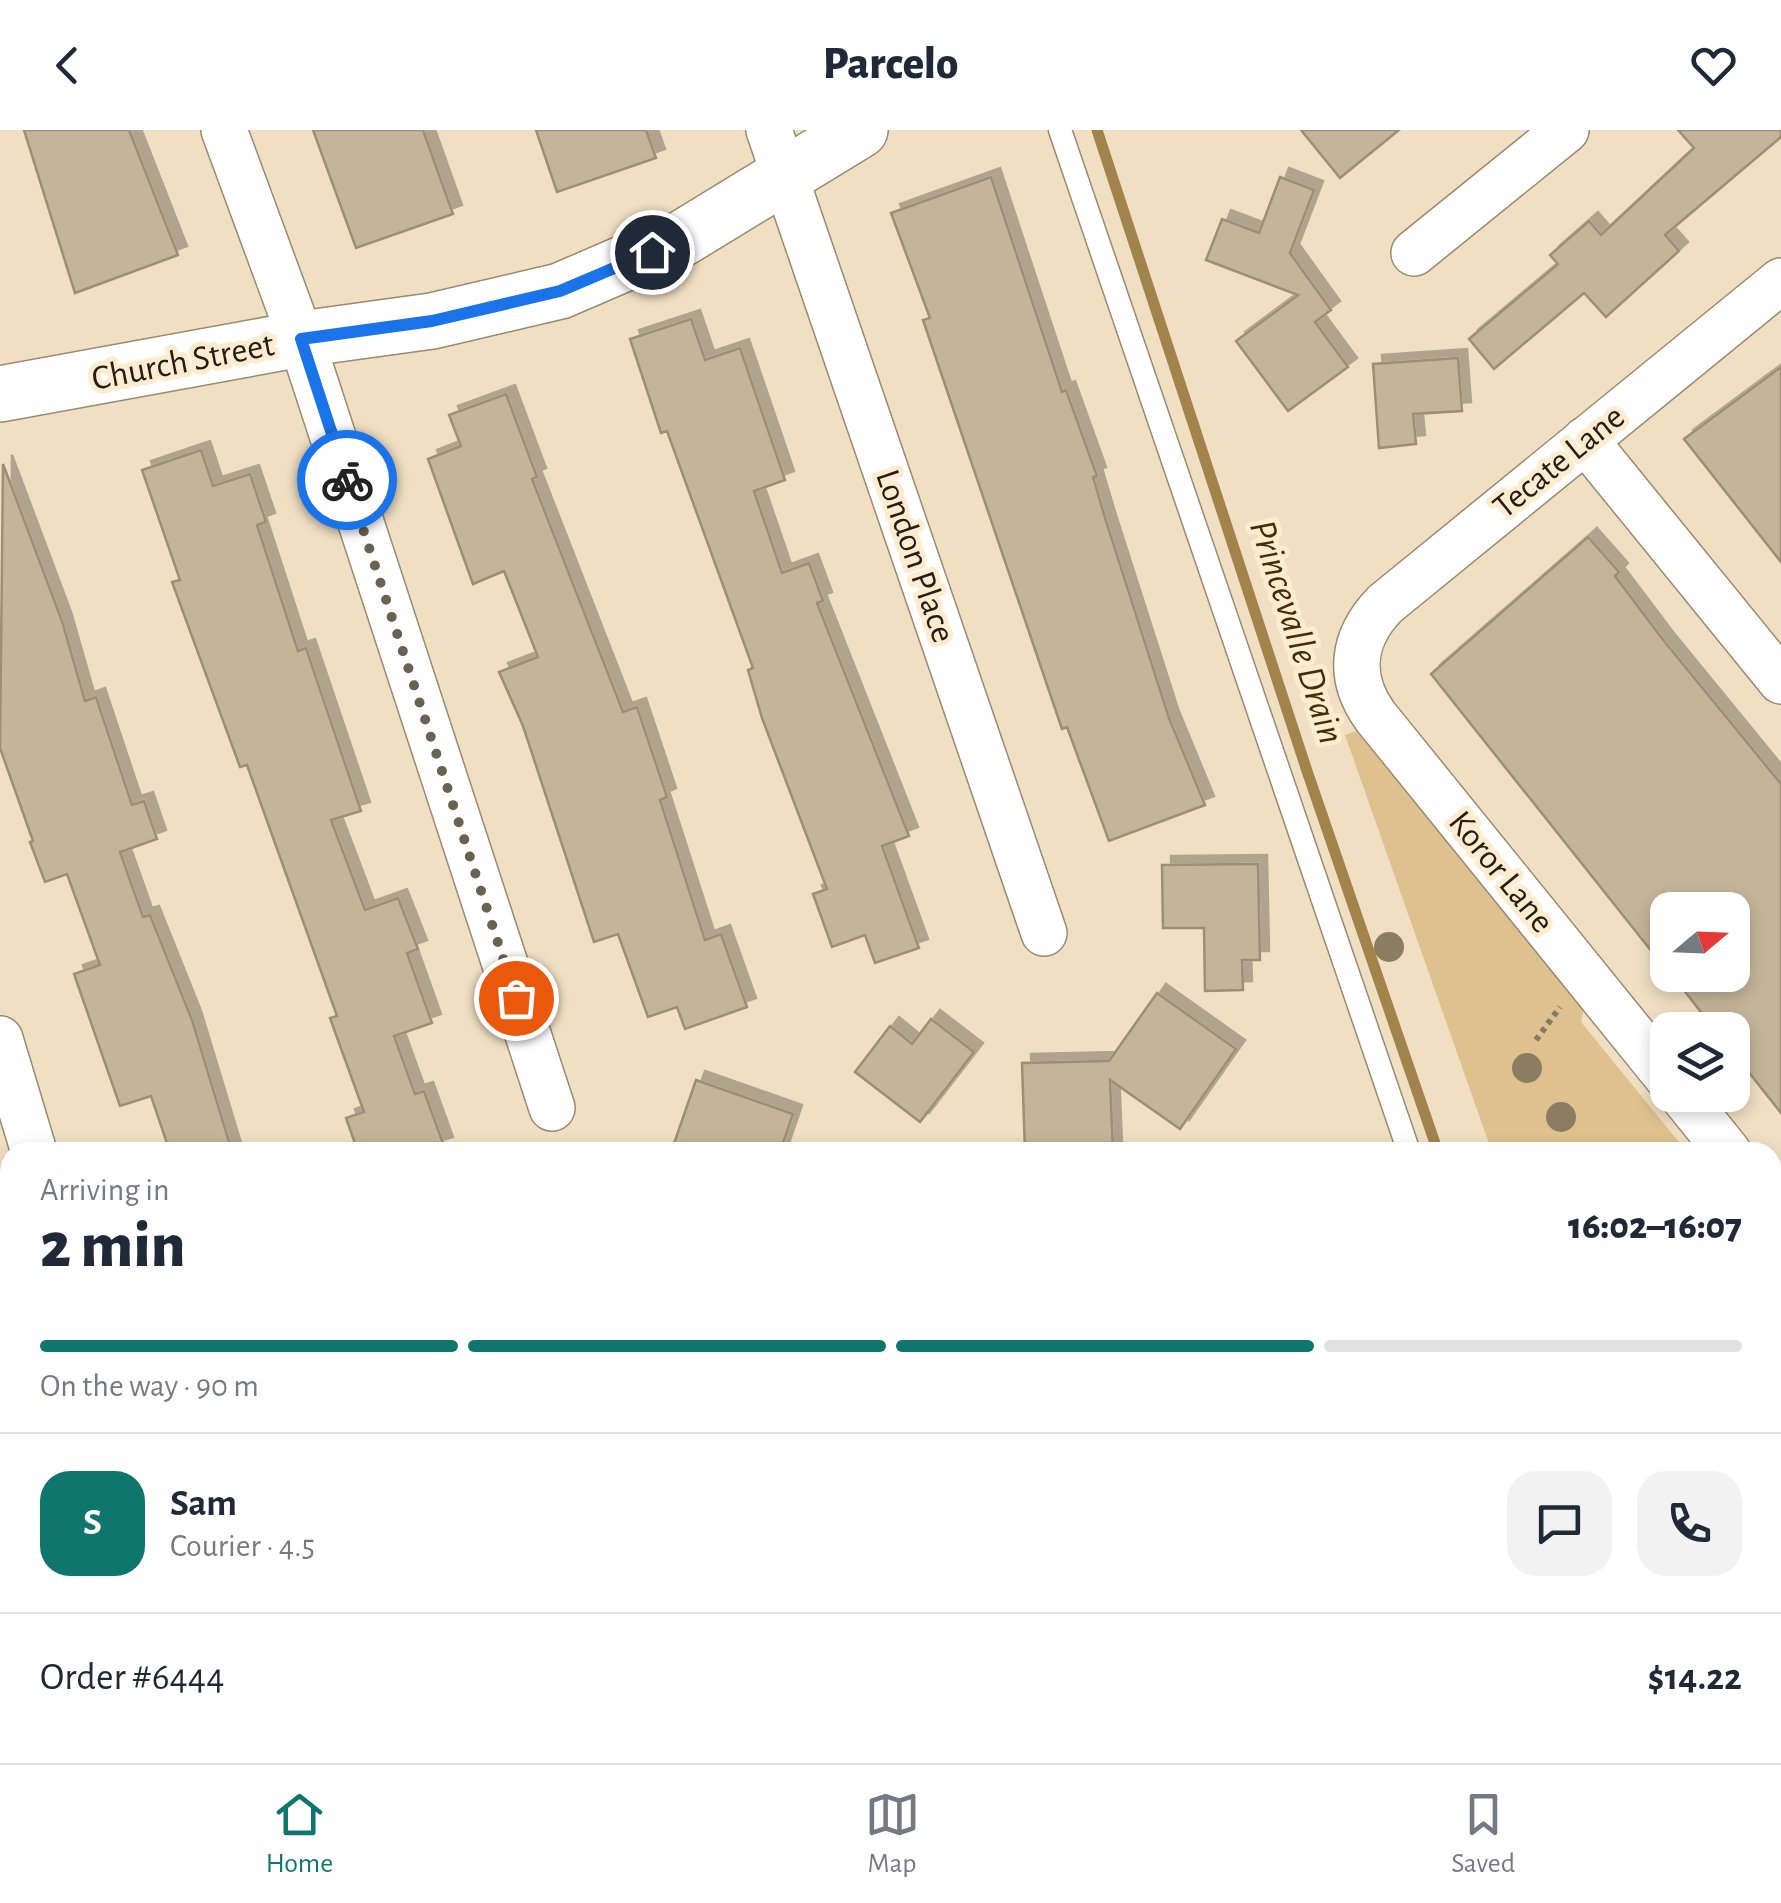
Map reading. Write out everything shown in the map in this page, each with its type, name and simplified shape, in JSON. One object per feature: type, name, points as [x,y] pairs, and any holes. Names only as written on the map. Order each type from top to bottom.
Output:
[{"type":"street","points":[[224,130],[301,339],[552,1108]]},
{"type":"street","name":"Church Street","points":[[0,394],[301,339],[432,321],[560,291],[683,238],[777,154],[860,130]]},
{"type":"street","points":[[1414,253],[1566,130]]},
{"type":"street","name":"London Place","points":[[777,154],[1044,934]]},
{"type":"street","name":"Tecate Lane","points":[[1355,657],[1365,628],[1384,604],[1781,281]]},
{"type":"street","points":[[1585,440],[1781,681]]},
{"type":"street","name":"Koror Lane","points":[[1355,657],[1363,699],[1375,716],[1650,1056]]},
{"type":"street","points":[[0,1039],[31,1142]]},
{"type":"street","points":[[1696,1112],[1720,1142]]},
{"type":"lane","points":[[1060,130],[1407,1142]]},
{"type":"path","points":[[1536,1040],[1561,1006]]},
{"type":"shaded area","points":[[1359,730],[1584,1009],[1581,1022],[1650,1107],[1650,1112],[1654,1112],[1679,1142],[1488,1142],[1345,735]]},
{"type":"building","points":[[24,130],[129,130],[178,255],[75,293]]},
{"type":"building","points":[[313,130],[423,130],[453,214],[356,248]]},
{"type":"building","points":[[536,130],[646,130],[656,158],[557,192]]},
{"type":"building","points":[[1301,130],[1399,130],[1340,178]]},
{"type":"building","points":[[1678,130],[1781,130],[1781,137],[1665,235],[1679,251],[1606,317],[1584,293],[1494,369],[1469,339],[1558,264],[1550,255],[1589,221],[1601,235],[1694,148]]},
{"type":"building","points":[[991,177],[1062,392],[1066,390],[1097,476],[1093,477],[1106,521],[1169,718],[1205,805],[1109,841],[1067,727],[1062,729],[923,320],[930,318],[891,213]]},
{"type":"building","points":[[1280,177],[1314,190],[1290,253],[1331,310],[1315,322],[1348,367],[1288,411],[1236,341],[1298,295],[1206,260],[1222,219],[1259,233]]},
{"type":"building","points":[[691,319],[705,360],[740,348],[785,480],[754,491],[782,573],[809,563],[823,601],[817,603],[909,836],[882,846],[919,948],[875,963],[865,935],[832,947],[813,894],[827,889],[762,718],[748,670],[753,668],[667,431],[661,433],[630,339]]},
{"type":"building","points":[[1458,358],[1462,411],[1413,414],[1416,444],[1379,448],[1373,364]]},
{"type":"building","points":[[1781,367],[1781,562],[1684,439]]},
{"type":"building","points":[[506,394],[537,477],[532,479],[623,712],[637,707],[667,797],[660,800],[705,940],[721,934],[747,1007],[685,1029],[677,1007],[648,1017],[618,934],[594,942],[523,726],[499,672],[538,657],[504,571],[473,584],[428,459],[461,446],[449,415]]},
{"type":"building","points":[[201,450],[213,486],[250,474],[266,522],[257,525],[298,651],[306,648],[361,811],[331,820],[365,910],[398,898],[418,949],[407,953],[432,1023],[394,1036],[415,1094],[424,1091],[443,1142],[354,1142],[346,1118],[364,1112],[330,1018],[337,1016],[247,765],[240,767],[172,582],[180,580],[142,470]]},
{"type":"building","points":[[3,464],[62,621],[85,701],[96,697],[132,805],[144,801],[157,839],[120,852],[143,917],[150,915],[192,1020],[229,1142],[167,1142],[151,1096],[120,1106],[74,974],[100,965],[67,874],[45,882],[0,748]]},
{"type":"building","points":[[1588,537],[1619,572],[1615,576],[1664,641],[1781,784],[1781,1113],[1750,1074],[1750,1012],[1701,1012],[1685,992],[1750,992],[1750,892],[1650,892],[1650,949],[1431,674]]},
{"type":"building","points":[[1258,864],[1260,960],[1242,960],[1243,990],[1205,991],[1204,928],[1163,928],[1162,865]]},
{"type":"building","points":[[1157,993],[1236,1049],[1180,1129],[1110,1080],[1113,1142],[1025,1142],[1022,1063],[1109,1061]]},
{"type":"building","points":[[931,1019],[974,1052],[920,1122],[855,1072],[890,1026],[912,1044]]},
{"type":"building","points":[[696,1080],[793,1114],[783,1142],[674,1142]]},
{"type":"waterway","name":"Princevalle Drain","points":[[1097,130],[1307,771],[1435,1142]]},
{"type":"way so far","points":[[347,480],[516,998]]},
{"type":"route","points":[[347,480],[301,339],[432,321],[560,291],[652,252]]}]
